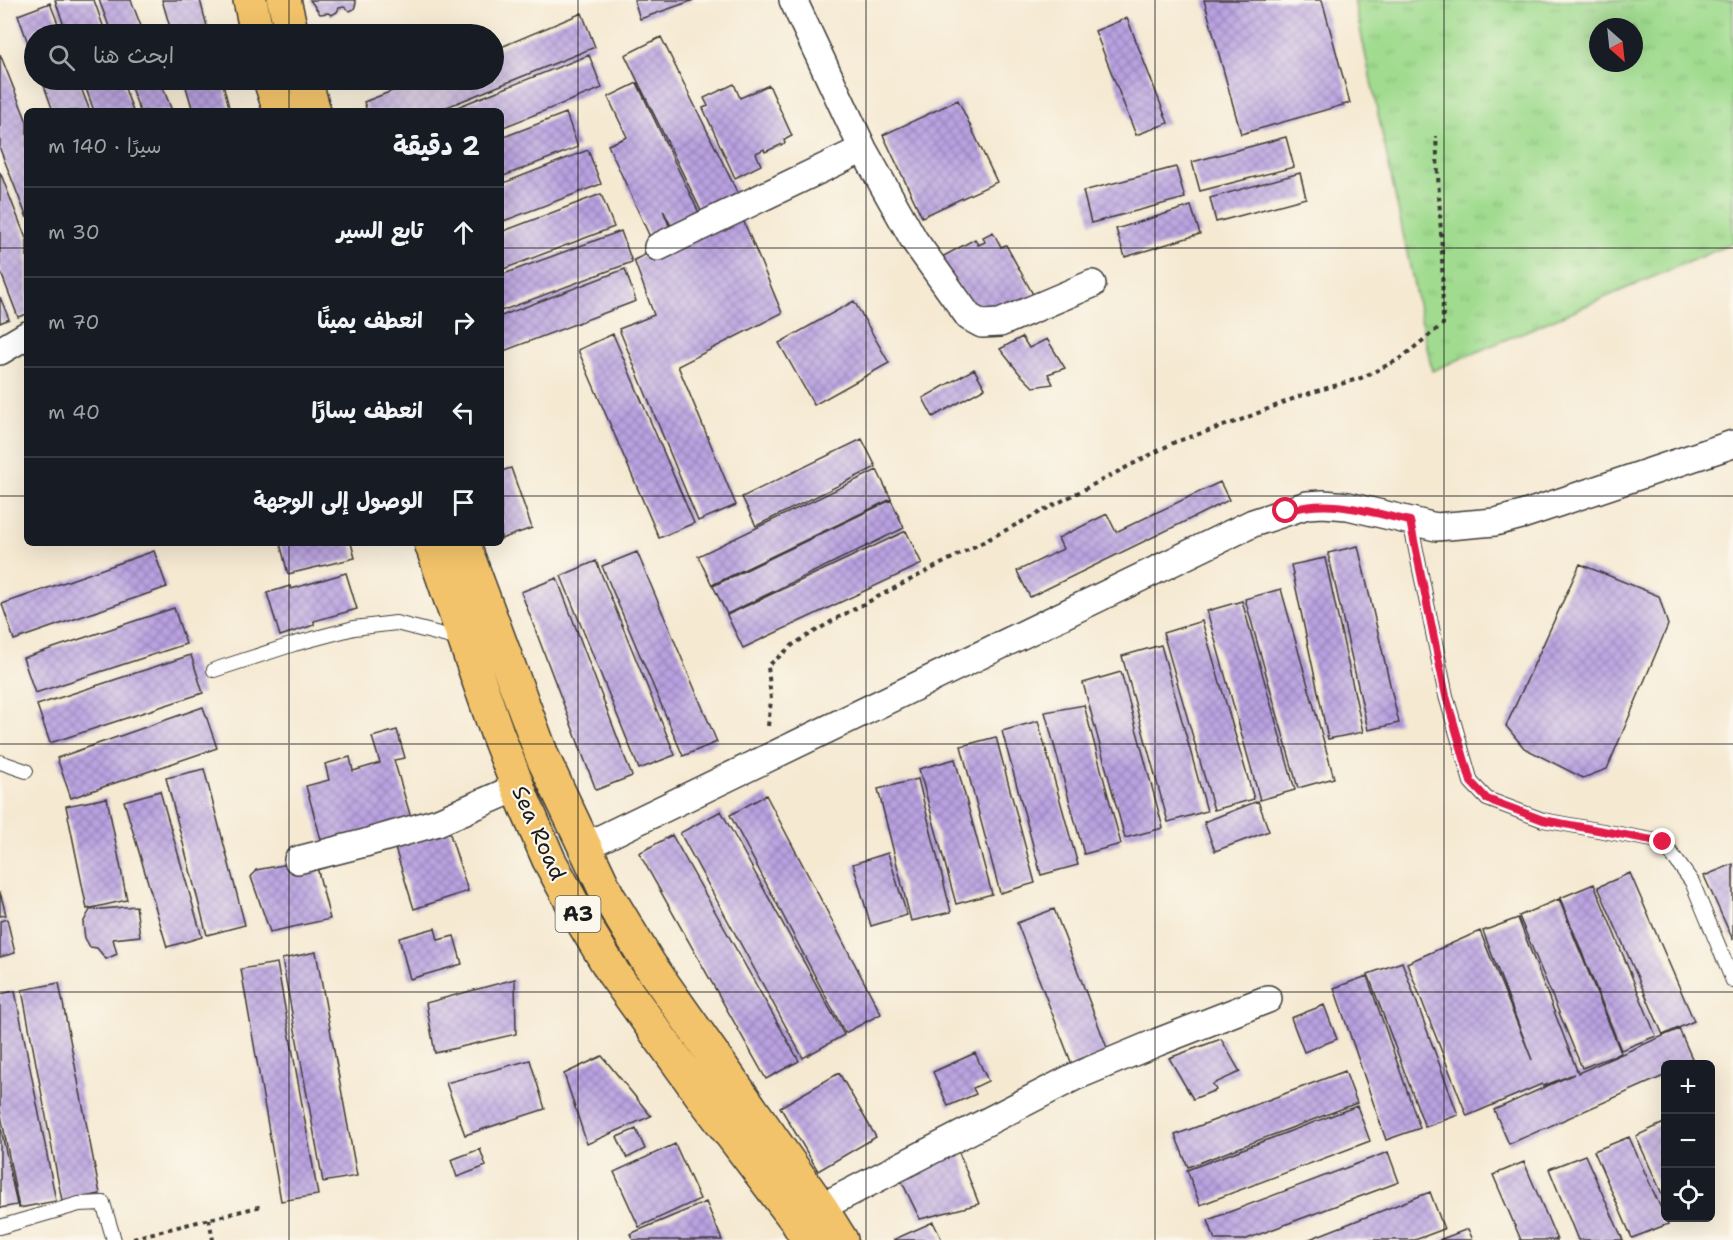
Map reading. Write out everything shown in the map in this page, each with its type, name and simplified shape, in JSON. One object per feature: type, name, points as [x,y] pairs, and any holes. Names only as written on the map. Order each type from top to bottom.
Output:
[{"type":"highway","points":[[250,0],[255,24]]},
{"type":"highway","points":[[284,0],[290,24]]},
{"type":"highway","points":[[273,90],[279,108]]},
{"type":"highway","points":[[308,90],[313,108]]},
{"type":"highway","name":"Sea Road","points":[[432,546],[518,787],[549,860],[581,919],[614,974],[702,1096],[808,1222],[841,1240]]},
{"type":"highway","name":"Sea Road","points":[[465,546],[543,758],[608,896],[808,1222]]},
{"type":"street","points":[[793,0],[863,149],[914,240],[974,321],[987,325],[1000,323],[1092,284]]},
{"type":"street","points":[[658,248],[863,149]]},
{"type":"street","points":[[0,351],[24,337]]},
{"type":"street","points":[[584,847],[1253,523],[1307,505],[1323,504],[1348,506],[1436,526],[1495,522],[1733,444]]},
{"type":"street","points":[[298,860],[438,822],[518,787]]},
{"type":"street","points":[[808,1222],[1074,1077],[1268,999]]},
{"type":"lane","points":[[1410,521],[1446,696],[1471,782],[1487,799],[1543,820],[1663,842],[1692,882],[1733,981]]},
{"type":"lane","points":[[214,670],[294,644],[354,628],[396,624],[465,641]]},
{"type":"lane","points":[[0,762],[26,771]]},
{"type":"lane","points":[[0,1227],[79,1204],[103,1203],[114,1240]]},
{"type":"path","points":[[768,730],[771,700],[768,666],[794,644],[839,617],[1176,442],[1238,422],[1300,396],[1361,378],[1400,359],[1443,324],[1436,136]]},
{"type":"path","points":[[126,1240],[262,1206]]},
{"type":"path","points":[[209,1219],[213,1240]]},
{"type":"green space","points":[[1354,0],[1733,0],[1733,243],[1432,371]]},
{"type":"building","points":[[55,0],[94,0],[102,24],[63,24]]},
{"type":"building","points":[[99,0],[131,0],[140,24],[108,24]]},
{"type":"building","points":[[162,0],[200,0],[206,24],[169,24]]},
{"type":"building","points":[[310,0],[355,0],[356,3],[354,9],[350,11],[344,7],[339,8],[332,15],[320,14]]},
{"type":"building","points":[[634,0],[694,0],[640,19]]},
{"type":"building","points":[[1204,0],[1322,0],[1350,103],[1241,134]]},
{"type":"building","points":[[50,3],[58,24],[24,24],[24,32],[18,15]]},
{"type":"building","points":[[582,13],[595,47],[504,84],[504,46]]},
{"type":"building","points":[[1127,18],[1168,123],[1136,135],[1095,31]]},
{"type":"building","points":[[661,37],[742,202],[705,219],[625,55]]},
{"type":"building","points":[[0,54],[24,114],[24,210],[0,149]]},
{"type":"building","points":[[589,55],[602,88],[504,127],[504,108],[455,108]]},
{"type":"building","points":[[637,83],[700,215],[672,228],[663,210],[670,228],[650,237],[608,145],[627,137],[608,97]]},
{"type":"building","points":[[734,84],[740,98],[769,85],[792,136],[784,140],[785,143],[765,152],[764,149],[756,153],[761,165],[735,178],[703,108],[708,106],[704,98]]},
{"type":"building","points":[[46,90],[82,90],[89,108],[52,108]]},
{"type":"building","points":[[87,90],[126,90],[132,108],[93,108]]},
{"type":"building","points":[[132,90],[164,90],[171,108],[139,108]]},
{"type":"building","points":[[187,90],[225,90],[229,108],[192,108]]},
{"type":"building","points":[[395,90],[489,90],[444,108],[366,108],[364,102]]},
{"type":"building","points":[[958,100],[997,182],[922,217],[883,135]]},
{"type":"building","points":[[566,113],[578,147],[504,176],[504,137]]},
{"type":"building","points":[[1286,137],[1294,167],[1200,191],[1192,162]]},
{"type":"building","points":[[588,150],[601,184],[504,221],[504,183]]},
{"type":"building","points":[[1176,167],[1185,198],[1091,223],[1083,191]]},
{"type":"building","points":[[0,172],[24,233],[24,315],[18,317],[0,270]]},
{"type":"building","points":[[1300,173],[1306,198],[1216,222],[1210,198]]},
{"type":"building","points":[[601,194],[614,227],[504,269],[504,231]]},
{"type":"building","points":[[1191,206],[1200,234],[1125,257],[1116,229]]},
{"type":"building","points":[[739,210],[782,313],[678,366],[736,505],[698,521],[619,329],[654,315],[634,260]]},
{"type":"building","points":[[621,231],[632,262],[504,310],[504,274]]},
{"type":"building","points":[[993,232],[1001,247],[1006,245],[1036,300],[990,320],[948,275],[940,258],[975,239],[978,245],[985,242],[983,237]]},
{"type":"building","points":[[625,269],[636,301],[504,351],[504,315]]},
{"type":"building","points":[[0,297],[9,319],[0,323]]},
{"type":"building","points":[[854,301],[889,363],[814,405],[779,343]]},
{"type":"building","points":[[613,334],[694,523],[659,538],[578,350]]},
{"type":"building","points":[[1022,337],[1029,348],[1047,339],[1065,368],[1048,374],[1053,384],[1033,387],[1000,349]]},
{"type":"building","points":[[974,369],[985,388],[933,417],[923,398]]},
{"type":"building","points":[[862,439],[876,467],[756,526],[742,497]]},
{"type":"building","points":[[511,468],[532,528],[504,538],[504,470]]},
{"type":"building","points":[[877,470],[891,499],[712,585],[698,556]]},
{"type":"building","points":[[1220,482],[1229,500],[1030,597],[1017,571],[1063,549],[1058,538],[1107,514],[1116,532]]},
{"type":"building","points":[[891,500],[904,528],[727,614],[713,586]]},
{"type":"building","points":[[906,531],[922,564],[743,648],[727,615]]},
{"type":"building","points":[[281,546],[352,546],[355,558],[288,574]]},
{"type":"building","points":[[1358,546],[1399,723],[1368,730],[1328,553]]},
{"type":"building","points":[[154,551],[167,587],[14,640],[2,604]]},
{"type":"building","points":[[637,552],[717,742],[683,756],[602,566]]},
{"type":"building","points":[[1325,558],[1363,732],[1328,739],[1291,565]]},
{"type":"building","points":[[596,561],[675,755],[639,769],[561,576]]},
{"type":"building","points":[[1580,564],[1659,596],[1668,625],[1607,769],[1583,778],[1524,748],[1506,726]]},
{"type":"building","points":[[346,573],[357,609],[314,621],[314,625],[280,636],[267,593],[290,586],[291,589]]},
{"type":"building","points":[[557,578],[632,776],[596,790],[521,592]]},
{"type":"building","points":[[1281,589],[1334,778],[1298,788],[1245,599]]},
{"type":"building","points":[[1242,601],[1295,790],[1260,800],[1207,611]]},
{"type":"building","points":[[174,608],[186,644],[35,693],[23,658]]},
{"type":"building","points":[[1202,621],[1254,799],[1214,810],[1163,633]]},
{"type":"building","points":[[1161,645],[1207,811],[1168,822],[1122,656]]},
{"type":"building","points":[[191,655],[203,693],[50,743],[37,705]]},
{"type":"building","points":[[1121,672],[1163,828],[1125,838],[1083,683]]},
{"type":"building","points":[[1084,705],[1121,844],[1084,854],[1045,712]]},
{"type":"building","points":[[203,707],[217,748],[71,798],[57,758]]},
{"type":"building","points":[[1038,721],[1078,865],[1041,875],[1002,731]]},
{"type":"building","points":[[397,730],[405,758],[394,760],[411,818],[322,843],[306,786],[329,780],[325,764],[350,757],[353,771],[380,763],[372,737]]},
{"type":"building","points":[[996,737],[1035,883],[1000,893],[961,746]]},
{"type":"building","points":[[955,759],[992,894],[956,904],[919,769]]},
{"type":"building","points":[[204,769],[245,925],[207,935],[166,778]]},
{"type":"building","points":[[918,779],[951,912],[911,921],[878,789]]},
{"type":"building","points":[[160,791],[202,937],[167,947],[124,801]]},
{"type":"building","points":[[766,795],[881,1014],[845,1033],[730,815]]},
{"type":"building","points":[[107,798],[127,900],[87,909],[66,806]]},
{"type":"building","points":[[1258,801],[1269,831],[1215,851],[1204,822]]},
{"type":"building","points":[[721,811],[844,1035],[803,1058],[680,833]]},
{"type":"building","points":[[449,831],[468,891],[414,909],[395,848]]},
{"type":"building","points":[[672,835],[799,1061],[766,1079],[639,853]]},
{"type":"building","points":[[888,853],[907,915],[871,926],[853,864]]},
{"type":"building","points":[[315,859],[330,919],[270,932],[251,877],[256,870]]},
{"type":"building","points":[[1733,864],[1733,940],[1704,876]]},
{"type":"building","points":[[1630,873],[1694,1021],[1663,1035],[1598,887]]},
{"type":"building","points":[[1594,884],[1656,1036],[1621,1050],[1560,898]]},
{"type":"building","points":[[0,892],[6,915],[0,916]]},
{"type":"building","points":[[1559,899],[1621,1053],[1582,1068],[1519,916]]},
{"type":"building","points":[[136,906],[140,936],[113,939],[117,954],[106,959],[97,948],[90,947],[85,938],[83,923],[90,910]]},
{"type":"building","points":[[1054,909],[1109,1053],[1073,1067],[1017,923]]},
{"type":"building","points":[[1518,918],[1578,1073],[1679,1029],[1693,1060],[1661,1060],[1661,1077],[1509,1144],[1494,1110],[1574,1074],[1543,1086],[1542,1084],[1467,1116],[1407,963],[1480,931],[1532,1060],[1483,931]]},
{"type":"building","points":[[7,919],[15,953],[0,957],[0,921]]},
{"type":"building","points":[[435,928],[438,940],[454,936],[462,964],[410,979],[399,938]]},
{"type":"building","points":[[316,952],[357,1176],[323,1182],[282,959]]},
{"type":"building","points":[[1402,962],[1458,1115],[1425,1127],[1368,974]]},
{"type":"building","points":[[277,963],[318,1195],[281,1201],[241,969]]},
{"type":"building","points":[[1367,976],[1420,1128],[1386,1140],[1334,988]]},
{"type":"building","points":[[515,979],[516,1034],[435,1053],[426,1003]]},
{"type":"building","points":[[59,983],[100,1194],[62,1201],[22,990]]},
{"type":"building","points":[[15,991],[56,1201],[19,1208],[0,1110],[0,994]]},
{"type":"building","points":[[1324,1005],[1337,1039],[1304,1052],[1291,1018]]},
{"type":"building","points":[[1221,1039],[1240,1072],[1213,1084],[1216,1090],[1193,1099],[1169,1058]]},
{"type":"building","points":[[975,1053],[988,1081],[973,1088],[976,1094],[948,1106],[933,1072]]},
{"type":"building","points":[[602,1056],[651,1116],[587,1144],[564,1074]]},
{"type":"building","points":[[530,1060],[545,1109],[465,1135],[446,1083]]},
{"type":"building","points":[[1345,1071],[1357,1103],[1188,1167],[1175,1135]]},
{"type":"building","points":[[839,1073],[876,1137],[818,1171],[780,1107]]},
{"type":"building","points":[[1357,1106],[1370,1141],[1200,1205],[1187,1170]]},
{"type":"building","points":[[0,1124],[17,1205],[0,1208]]},
{"type":"building","points":[[1661,1124],[1661,1192],[1636,1136]]},
{"type":"building","points":[[636,1129],[645,1149],[627,1158],[617,1137]]},
{"type":"building","points":[[1629,1137],[1661,1208],[1661,1222],[1668,1224],[1632,1238],[1594,1151]]},
{"type":"building","points":[[675,1144],[700,1199],[639,1227],[614,1172]]},
{"type":"building","points":[[480,1149],[486,1166],[457,1177],[451,1160]]},
{"type":"building","points":[[958,1150],[979,1204],[920,1219],[900,1178]]},
{"type":"building","points":[[1388,1152],[1399,1182],[1244,1240],[1215,1240],[1208,1220]]},
{"type":"building","points":[[1585,1155],[1623,1240],[1578,1240],[1549,1169]]},
{"type":"building","points":[[1524,1162],[1557,1240],[1521,1240],[1493,1175]]},
{"type":"building","points":[[1430,1192],[1444,1229],[1415,1240],[1307,1240]]},
{"type":"building","points":[[706,1202],[722,1240],[633,1240],[630,1234]]},
{"type":"building","points":[[933,1222],[942,1240],[893,1240]]},
{"type":"building","points":[[1468,1229],[1473,1240],[1439,1240]]},
{"type":"route","points":[[1286,511],[1307,505],[1348,506],[1410,521],[1446,696],[1471,782],[1487,799],[1543,820],[1663,842]]}]
